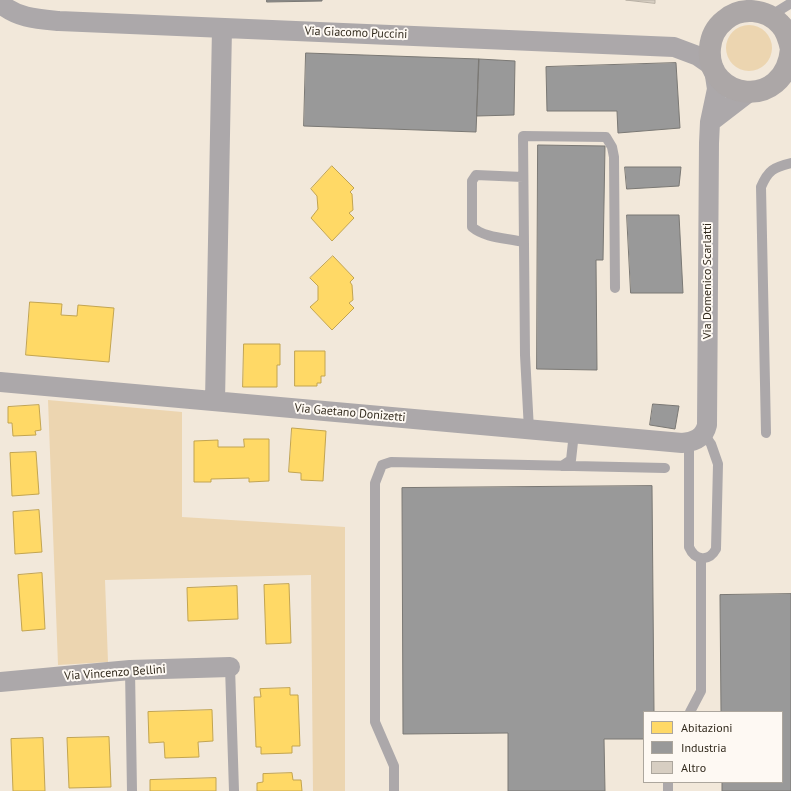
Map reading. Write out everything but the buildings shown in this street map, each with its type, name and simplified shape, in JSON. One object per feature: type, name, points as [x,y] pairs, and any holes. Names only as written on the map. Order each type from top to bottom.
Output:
[{"type":"main road","points":[[717,28],[729,16],[756,9],[781,24],[791,43],[790,62],[783,84],[749,92],[736,90],[726,84],[712,67],[709,53],[710,42],[717,28],[723,0]]},
{"type":"street","name":"Via Giacomo Puccini","points":[[0,3],[23,8],[59,21],[674,47],[698,56],[712,67]]},
{"type":"street","points":[[215,401],[222,28]]},
{"type":"street","points":[[674,47],[696,43],[717,28]]},
{"type":"street","name":"Via Domenico Scarlatti","points":[[697,438],[706,425],[710,122],[717,89],[712,67]]},
{"type":"street","points":[[710,122],[749,92]]},
{"type":"street","name":"Via Gaetano Donizetti","points":[[0,382],[529,430],[697,438]]},
{"type":"street","name":"Via Vincenzo Bellini","points":[[0,682],[130,670],[230,667]]},
{"type":"lane","points":[[756,9],[791,3]]},
{"type":"lane","points":[[529,430],[525,355],[523,136],[606,137],[612,147],[614,157],[615,288]]},
{"type":"lane","points":[[766,433],[761,187],[766,174],[780,165],[791,163]]},
{"type":"lane","points":[[523,177],[476,175],[472,181],[472,227],[478,231],[493,236],[523,242]]},
{"type":"lane","points":[[562,466],[571,460],[574,433]]},
{"type":"lane","points":[[697,438],[711,444],[718,464],[716,549],[713,555],[701,559],[691,553],[689,547],[697,438]]},
{"type":"lane","points":[[394,791],[394,766],[375,722],[375,483],[378,471],[382,465],[391,462],[665,468]]},
{"type":"lane","points":[[691,711],[701,691],[701,559]]},
{"type":"lane","points":[[230,667],[234,791]]},
{"type":"lane","points":[[130,670],[132,791]]},
{"type":"shaded area","points":[[749,25],[762,29],[768,35],[772,48],[768,61],[762,67],[749,71],[736,67],[730,61],[726,48],[730,35],[736,29]]},
{"type":"shaded area","points":[[48,400],[182,412],[182,517],[345,527],[345,791],[313,791],[311,575],[105,580],[108,662],[58,665]]}]
